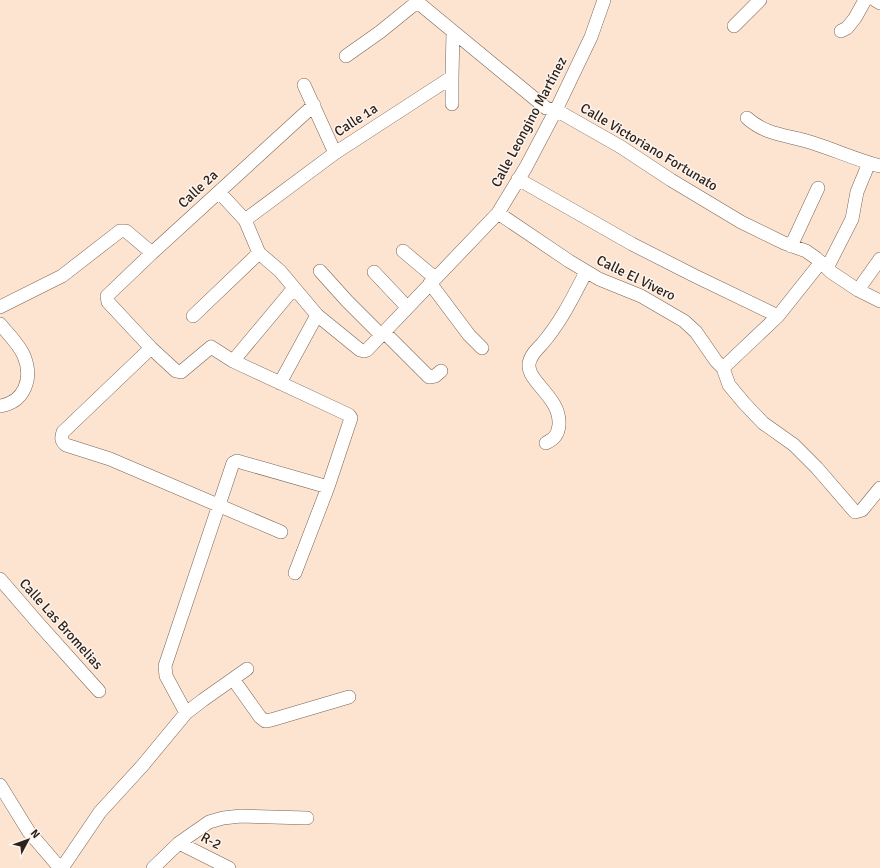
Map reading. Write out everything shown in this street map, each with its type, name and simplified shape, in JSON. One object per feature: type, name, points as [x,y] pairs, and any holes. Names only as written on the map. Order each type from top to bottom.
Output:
[{"type":"street","name":"Calle Leongino Martínez","points":[[317,315],[360,350],[367,350],[498,213],[556,110],[591,37],[604,0]]},
{"type":"street","points":[[734,26],[760,0]]},
{"type":"street","points":[[841,30],[847,28],[865,0]]},
{"type":"street","points":[[875,0],[880,3]]},
{"type":"street","name":"Calle Victoriano Fortunato","points":[[416,1],[546,108],[556,110],[621,147],[671,180],[741,222],[791,246],[806,251],[858,290],[880,301]]},
{"type":"street","points":[[346,56],[380,32],[416,1]]},
{"type":"street","points":[[452,104],[453,32]]},
{"type":"street","name":"Calle 1a","points":[[245,220],[335,153],[452,77]]},
{"type":"street","points":[[304,85],[335,153]]},
{"type":"street","name":"Calle 2a","points":[[151,348],[108,302],[107,296],[314,105]]},
{"type":"street","points":[[723,368],[778,316],[824,265],[852,219],[857,192],[875,165],[811,142],[767,132],[755,126],[747,118]]},
{"type":"street","points":[[518,179],[632,244],[778,316]]},
{"type":"street","points":[[791,246],[818,188]]},
{"type":"street","points":[[219,192],[245,220],[259,253],[280,271],[317,315],[280,383]]},
{"type":"street","name":"Calle El Vivero","points":[[498,213],[586,272],[599,279],[641,296],[684,321],[696,332],[716,361],[723,368],[729,386],[744,403],[763,423],[794,445],[817,468],[855,512],[862,510],[880,488]]},
{"type":"street","points":[[0,307],[62,276],[120,231],[126,231],[152,253]]},
{"type":"street","points":[[403,251],[433,281],[469,335],[482,348]]},
{"type":"street","points":[[193,316],[259,253]]},
{"type":"street","points":[[858,290],[880,259]]},
{"type":"street","points":[[320,271],[347,301],[429,377],[435,376],[441,371]]},
{"type":"street","points":[[374,272],[408,307]]},
{"type":"street","points":[[546,444],[553,440],[558,433],[559,419],[556,407],[531,375],[529,365],[531,356],[553,330],[568,307],[586,272]]},
{"type":"street","points":[[233,361],[294,288]]},
{"type":"street","points":[[0,324],[17,344],[24,356],[27,369],[27,383],[23,393],[13,402],[0,406]]},
{"type":"street","points":[[281,532],[110,459],[66,445],[62,438],[63,432],[151,348],[178,372],[181,372],[211,347],[233,361],[350,415],[351,418],[328,487],[295,573]]},
{"type":"street","points":[[186,713],[166,676],[165,666],[233,463],[237,461],[328,487]]},
{"type":"street","name":"Calle Las Bromelias","points":[[0,579],[99,691]]},
{"type":"street","points":[[0,785],[29,832],[61,868],[100,812],[143,765],[186,713],[247,669]]},
{"type":"street","points":[[233,679],[260,718],[265,721],[349,697]]},
{"type":"street","points":[[153,868],[179,843],[209,822],[223,818],[241,816],[307,818]]},
{"type":"street","name":"R-2","points":[[179,843],[229,868]]}]
